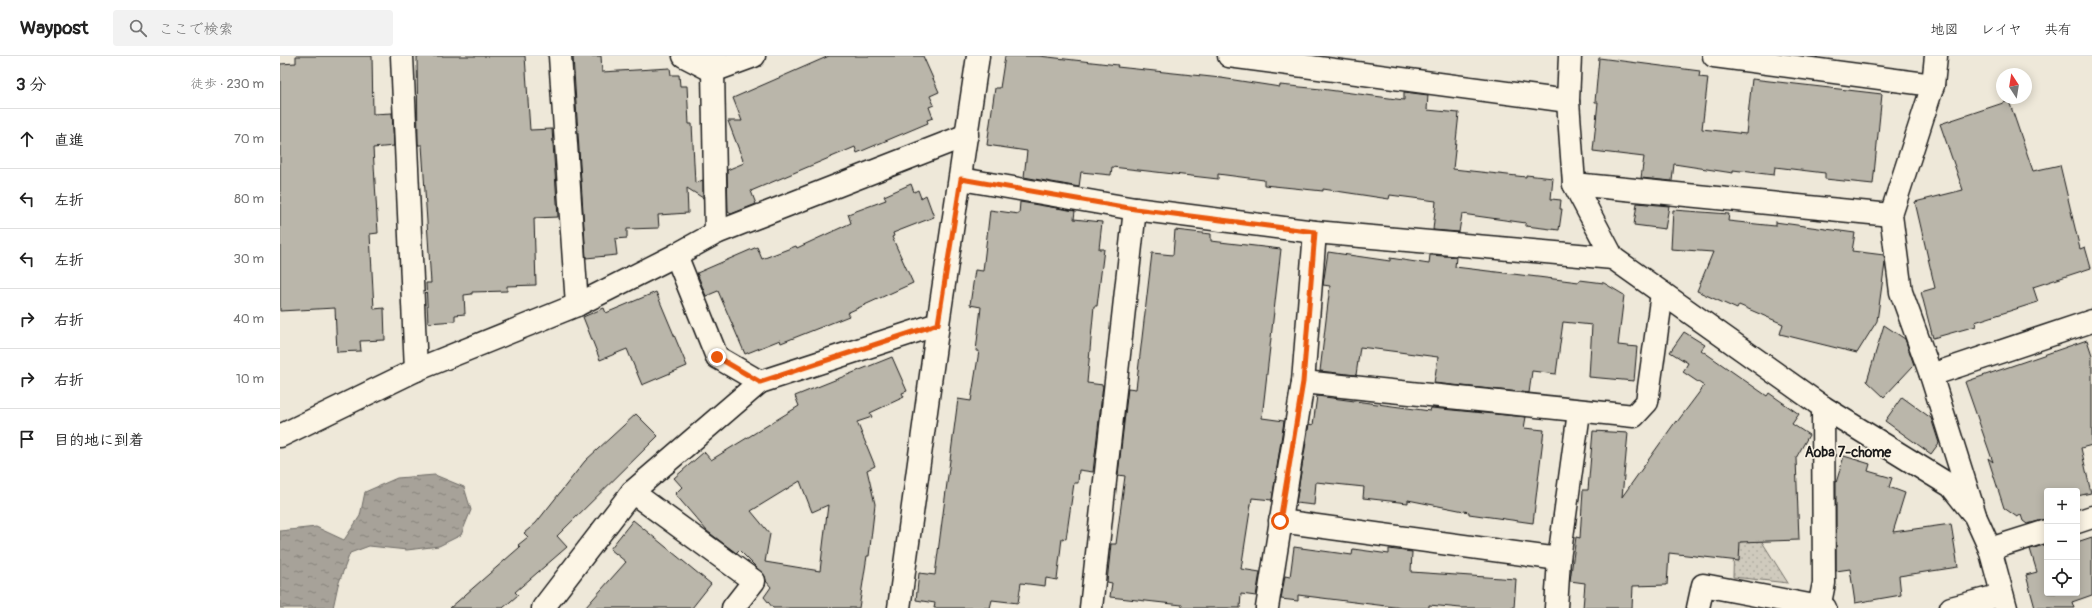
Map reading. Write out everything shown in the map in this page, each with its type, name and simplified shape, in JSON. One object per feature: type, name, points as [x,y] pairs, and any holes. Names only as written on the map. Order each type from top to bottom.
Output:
[{"type":"street","points":[[402,56],[416,370]]},
{"type":"street","points":[[560,56],[577,305]]},
{"type":"street","points":[[684,56],[714,63],[754,56]]},
{"type":"street","points":[[899,608],[938,324],[961,179],[978,56]]},
{"type":"street","points":[[1229,56],[1568,101]]},
{"type":"street","points":[[1570,56],[1568,101],[1574,184],[1613,258],[1823,407],[1951,486],[1975,516]]},
{"type":"street","points":[[1714,56],[1934,85]]},
{"type":"street","points":[[1936,56],[1934,85],[1891,215],[1901,292],[1931,375],[1975,516],[1990,549],[2004,601],[1951,608]]},
{"type":"street","points":[[714,63],[716,233]]},
{"type":"street","points":[[280,436],[416,370],[577,305],[716,233],[967,135]]},
{"type":"street","points":[[961,179],[1135,209],[1315,232],[1613,258]]},
{"type":"street","points":[[1574,184],[1891,215]]},
{"type":"street","points":[[1091,608],[1135,209]]},
{"type":"street","points":[[1268,608],[1280,521],[1303,382],[1315,232]]},
{"type":"street","points":[[676,255],[717,357],[760,382]]},
{"type":"street","points":[[1303,382],[1578,412],[1634,416],[1647,402],[1662,293]]},
{"type":"street","points":[[1931,375],[2092,321]]},
{"type":"street","points":[[543,608],[632,492],[760,382],[938,324]]},
{"type":"street","points":[[1698,608],[1703,585],[1821,608],[1824,582],[1823,407]]},
{"type":"street","points":[[1556,608],[1559,559],[1578,412]]},
{"type":"street","points":[[632,492],[754,581],[732,608]]},
{"type":"street","points":[[2080,521],[2092,517]]},
{"type":"street","points":[[1280,521],[1559,559]]},
{"type":"street","points":[[1990,549],[2044,532]]},
{"type":"shaded area","points":[[1735,499],[1788,583],[1733,577]]},
{"type":"water","points":[[435,475],[464,487],[471,510],[461,535],[439,546],[407,550],[369,546],[350,553],[338,585],[333,608],[280,608],[280,531],[316,527],[344,540],[360,516],[365,492],[397,478]]},
{"type":"building","points":[[296,56],[372,56],[373,114],[392,113],[394,146],[373,148],[378,233],[370,234],[374,309],[384,308],[385,340],[360,341],[361,351],[337,352],[335,308],[280,311],[280,64],[296,63]]},
{"type":"building","points":[[417,56],[525,56],[530,130],[552,129],[558,217],[534,218],[536,285],[507,286],[507,291],[472,292],[472,294],[464,295],[465,314],[455,315],[455,321],[428,323],[426,283],[431,283],[422,145],[418,145]]},
{"type":"building","points":[[573,56],[601,56],[602,72],[670,68],[671,75],[679,75],[680,86],[687,86],[689,124],[692,124],[695,183],[703,180],[703,198],[687,188],[688,213],[658,215],[659,228],[627,229],[627,238],[615,239],[617,255],[586,258]]},
{"type":"building","points":[[829,56],[923,56],[939,92],[930,96],[934,105],[929,107],[933,118],[927,120],[928,123],[857,153],[855,147],[751,191],[756,204],[731,214],[728,212],[727,170],[744,163],[728,121],[742,121],[733,98]]},
{"type":"building","points":[[1005,56],[1039,56],[1118,65],[1117,67],[1221,78],[1280,87],[1280,85],[1321,89],[1404,100],[1404,92],[1428,95],[1427,110],[1459,113],[1453,169],[1526,177],[1526,175],[1553,178],[1551,199],[1561,200],[1560,209],[1562,209],[1559,230],[1526,226],[1526,223],[1462,214],[1459,232],[1433,230],[1436,201],[1390,195],[1389,199],[1323,189],[1323,191],[1264,185],[1264,180],[1218,174],[1218,179],[1112,167],[1111,175],[1081,172],[1079,187],[1024,177],[1027,151],[987,145],[995,88],[1000,88]]},
{"type":"building","points":[[1599,58],[1700,71],[1699,77],[1708,78],[1702,129],[1746,134],[1752,79],[1882,94],[1873,184],[1825,179],[1825,173],[1775,167],[1774,175],[1733,170],[1733,173],[1674,164],[1672,181],[1641,178],[1644,157],[1593,151],[1598,102],[1595,102]]},
{"type":"building","points":[[2000,104],[2010,104],[2033,171],[2060,165],[2080,249],[2085,247],[2091,268],[2033,287],[2038,302],[1975,322],[1976,326],[1933,338],[1921,292],[1935,288],[1915,202],[1963,190],[1940,124]]},
{"type":"building","points":[[911,184],[914,192],[918,190],[921,198],[926,195],[934,217],[893,233],[894,236],[892,237],[913,283],[847,313],[849,316],[781,343],[780,340],[745,354],[718,291],[706,296],[697,273],[757,247],[762,259],[796,246],[797,248],[851,223],[848,214],[886,200],[884,196]]},
{"type":"building","points":[[1020,202],[1075,211],[1074,219],[1102,222],[1099,249],[1104,249],[1097,306],[1094,306],[1087,383],[1103,385],[1093,472],[1079,470],[1078,483],[1074,483],[1066,539],[1062,538],[1057,580],[1046,578],[1045,586],[1021,583],[1018,603],[992,600],[990,608],[934,608],[935,603],[916,600],[919,573],[935,575],[958,399],[971,401],[979,351],[976,351],[981,307],[970,305],[975,270],[983,271],[990,210],[1019,214]]},
{"type":"building","points":[[1637,203],[1669,206],[1665,229],[1634,225]]},
{"type":"building","points":[[1673,210],[1729,214],[1728,221],[1775,226],[1775,222],[1855,233],[1852,251],[1884,255],[1885,263],[1877,321],[1857,353],[1780,334],[1783,324],[1739,305],[1737,309],[1697,291],[1713,252],[1671,249]]},
{"type":"building","points":[[1175,230],[1211,234],[1211,241],[1281,249],[1262,418],[1284,421],[1272,500],[1252,498],[1241,569],[1260,572],[1256,596],[1241,594],[1240,608],[1182,608],[1182,605],[1110,597],[1112,583],[1107,582],[1111,544],[1116,544],[1125,476],[1118,475],[1128,388],[1136,389],[1152,253],[1173,255]]},
{"type":"building","points":[[1328,252],[1390,261],[1390,258],[1429,264],[1430,255],[1456,257],[1455,267],[1579,282],[1580,280],[1604,283],[1624,295],[1618,345],[1637,347],[1634,381],[1589,377],[1592,325],[1563,322],[1556,374],[1532,371],[1529,393],[1434,383],[1438,357],[1360,347],[1356,375],[1320,371],[1330,286],[1323,285]]},
{"type":"building","points":[[656,292],[687,366],[642,385],[627,349],[600,360],[583,317],[604,308],[606,313]]},
{"type":"building","points":[[1884,325],[1905,339],[1914,365],[1884,397],[1867,381]]},
{"type":"building","points":[[1684,332],[1705,345],[1701,350],[1767,396],[1769,393],[1799,414],[1792,424],[1809,435],[1796,458],[1799,540],[1740,542],[1739,561],[1669,553],[1667,585],[1633,586],[1632,608],[1583,608],[1585,583],[1570,581],[1576,537],[1580,538],[1583,490],[1588,490],[1593,431],[1628,433],[1622,497],[1676,421],[1677,422],[1704,386],[1683,372],[1688,363],[1670,352]]},
{"type":"building","points":[[2087,340],[2092,355],[2092,445],[2081,448],[2091,493],[2080,495],[2080,488],[2044,488],[2044,520],[2027,524],[2023,521],[2021,515],[2017,517],[2004,508],[1988,458],[1993,462],[1965,382]]},
{"type":"building","points":[[892,357],[907,391],[902,393],[904,397],[870,413],[872,417],[857,422],[875,466],[867,470],[875,504],[869,556],[867,556],[859,608],[773,608],[764,597],[771,587],[766,581],[765,576],[739,550],[736,553],[707,531],[675,494],[682,487],[674,478],[704,452],[711,460],[799,406],[795,396]],"holes":[[[800,481],[812,512],[828,505],[820,571],[765,562],[770,534],[751,511]]]},
{"type":"building","points":[[1317,396],[1430,411],[1431,408],[1526,417],[1524,428],[1544,430],[1533,523],[1469,514],[1469,512],[1408,500],[1408,503],[1363,498],[1364,487],[1316,482],[1314,505],[1296,503],[1309,424],[1313,425]]},
{"type":"building","points":[[1902,397],[1931,418],[1939,443],[1931,454],[1885,421]]},
{"type":"building","points":[[636,414],[658,436],[557,536],[567,547],[515,592],[518,595],[503,608],[450,608],[520,547],[518,545],[528,537],[524,533],[536,523],[585,461]]},
{"type":"building","points":[[1844,456],[1870,464],[1868,471],[1892,478],[1889,487],[1905,493],[1893,532],[1951,524],[1958,567],[1899,576],[1901,595],[1855,603],[1850,569],[1836,571],[1836,483]]},
{"type":"building","points":[[633,520],[711,584],[692,608],[585,608],[626,562],[610,549]]},
{"type":"building","points":[[2092,537],[2092,595],[2072,602],[2074,608],[2035,608],[2026,575],[2037,572],[2030,549],[2044,545],[2044,596],[2080,596],[2080,541]]},
{"type":"building","points":[[1294,547],[1352,555],[1353,549],[1389,554],[1389,549],[1412,552],[1411,572],[1516,579],[1514,608],[1461,608],[1429,605],[1429,608],[1402,608],[1298,595],[1298,601],[1281,599],[1285,576],[1290,577]]},
{"type":"district","name":"Aoba 7-chome","points":[[1848,452]]},
{"type":"route","points":[[717,357],[760,382],[938,324],[961,179],[1135,209],[1315,232],[1303,382],[1280,521]]}]
